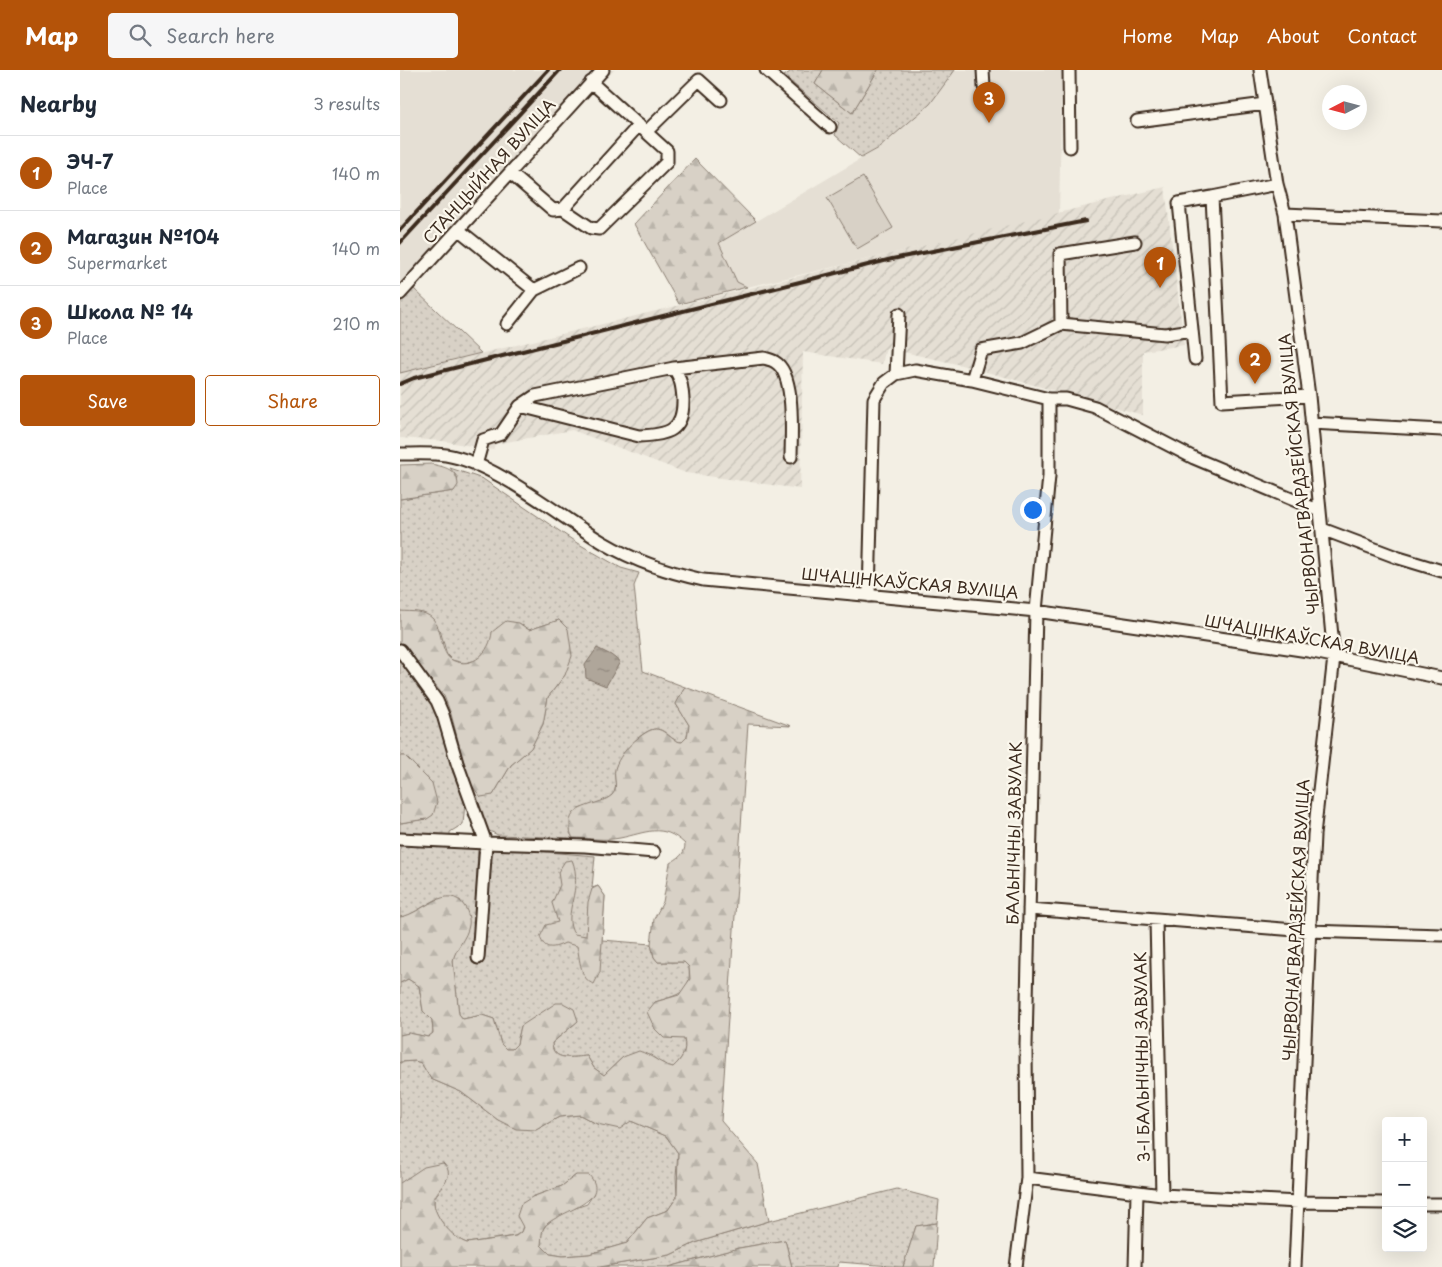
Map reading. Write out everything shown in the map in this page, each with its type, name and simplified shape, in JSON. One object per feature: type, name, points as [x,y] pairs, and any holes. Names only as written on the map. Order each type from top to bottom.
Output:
[{"type":"street","name":"СТАНЦЫЙНАЯ ВУЛІЦА","points":[[400,294],[603,70]]},
{"type":"street","points":[[766,70],[830,127]]},
{"type":"street","points":[[983,70],[984,87]]},
{"type":"street","points":[[1069,70],[1070,147]]},
{"type":"street","name":"ЧЫРВОНАГВАРДЗЕЙСКАЯ ВУЛІЦА","points":[[1260,70],[1277,184],[1285,214],[1309,396],[1334,657],[1314,835],[1308,930],[1295,1267]]},
{"type":"street","points":[[510,173],[553,210],[563,209],[643,128],[699,80],[721,100]]},
{"type":"street","points":[[563,209],[591,228],[599,229],[667,162],[667,151],[591,82]]},
{"type":"street","points":[[1137,121],[1265,104]]},
{"type":"street","points":[[1195,359],[1179,203],[1277,184]]},
{"type":"street","points":[[1212,197],[1222,401],[1309,396]]},
{"type":"street","points":[[1285,214],[1442,221]]},
{"type":"street","points":[[459,230],[534,290]]},
{"type":"street","points":[[1061,324],[1060,254],[1136,242]]},
{"type":"street","points":[[507,324],[534,290],[579,268]]},
{"type":"street","points":[[896,374],[899,314]]},
{"type":"street","points":[[972,380],[981,350],[1022,343],[1061,324],[1164,334],[1192,330]]},
{"type":"street","points":[[476,465],[483,440],[501,434],[520,406],[535,396],[674,368],[764,358],[776,362],[783,372],[791,401],[791,457]]},
{"type":"street","points":[[520,406],[639,436],[660,435],[674,428],[683,414],[682,380],[674,368]]},
{"type":"street","points":[[869,596],[874,399],[884,383],[896,374],[915,370],[972,380],[1049,399],[1066,399],[1095,407],[1194,458],[1320,511]]},
{"type":"street","name":"БАЛЬНІЧНЫ ЗАВУЛАК","points":[[1016,1267],[1027,1178],[1029,909],[1036,611],[1049,476],[1049,399]]},
{"type":"street","points":[[1311,424],[1442,430]]},
{"type":"street","name":"ШЧАЦІНКАЎСКАЯ ВУЛІЦА","points":[[400,454],[446,455],[476,465],[515,485],[610,547],[633,559],[668,572],[704,580],[1036,611],[1334,657],[1442,678]]},
{"type":"street","points":[[1322,529],[1399,558],[1442,571]]},
{"type":"street","points":[[400,650],[437,700],[457,763],[486,843],[478,958]]},
{"type":"street","points":[[400,839],[585,846],[654,852]]},
{"type":"street","points":[[1029,909],[1308,930],[1442,935]]},
{"type":"street","name":"3-І БАЛЬНІЧНЫ ЗАВУЛАК","points":[[1156,919],[1162,1195]]},
{"type":"street","points":[[1027,1178],[1162,1195],[1299,1202],[1382,1203]]},
{"type":"street","points":[[1135,1267],[1137,1193]]},
{"type":"street","points":[[1427,1204],[1442,1204]]},
{"type":"shaded area","points":[[400,70],[614,70],[400,302]]},
{"type":"shaded area","points":[[955,70],[1062,70],[1059,215],[747,287],[737,282],[719,243],[879,148],[930,104]]},
{"type":"shaded area","points":[[1165,187],[1184,345],[1143,351],[1143,415],[961,365],[886,348],[882,364],[803,352],[800,489],[686,473],[572,430],[495,444],[493,450],[443,441],[400,438],[400,373]]},
{"type":"green space","points":[[793,70],[823,70],[815,84],[852,113],[878,70],[955,70],[930,104],[879,148],[861,158],[835,135],[839,123],[784,76]]},
{"type":"green space","points":[[823,70],[878,70],[852,113],[815,84]]},
{"type":"green space","points":[[695,159],[756,221],[719,243],[737,282],[747,287],[679,304],[634,224]]},
{"type":"green space","points":[[863,177],[893,228],[857,249],[827,198]]},
{"type":"green space","points":[[413,288],[481,353],[400,373],[400,302]]},
{"type":"green space","points":[[431,464],[453,472],[458,485],[454,491],[400,499],[400,465]]},
{"type":"green space","points":[[450,468],[483,479],[577,543],[621,568],[639,573],[634,586],[643,671],[685,687],[676,704],[689,725],[687,737],[682,742],[678,741],[659,729],[655,729],[636,739],[616,766],[616,783],[613,794],[601,802],[578,809],[570,833],[573,838],[498,835],[485,829],[469,782],[493,795],[511,765],[531,748],[543,724],[548,697],[565,675],[559,620],[529,630],[519,623],[491,645],[477,660],[464,663],[452,660],[447,655],[440,630],[400,611],[400,499],[454,491],[458,478]]},
{"type":"green space","points":[[400,611],[418,612],[430,616],[436,623],[448,657],[452,660],[467,663],[473,661],[484,652],[491,639],[492,632],[506,621],[519,623],[529,630],[559,620],[568,629],[572,656],[565,675],[548,697],[543,724],[531,748],[511,765],[493,795],[481,797],[469,782],[451,714],[444,696],[400,642]]},
{"type":"green space","points":[[400,658],[437,712],[465,803],[463,824],[450,832],[450,844],[478,849],[473,959],[488,847],[595,856],[592,888],[598,886],[605,896],[602,940],[651,944],[654,957],[658,962],[684,962],[689,967],[688,983],[685,988],[676,995],[655,1002],[684,1039],[685,1047],[683,1054],[673,1067],[661,1064],[651,1055],[623,1057],[604,1075],[594,1068],[587,1056],[559,1056],[553,1049],[552,1043],[578,1021],[521,1026],[517,1044],[512,1049],[506,1049],[501,1044],[494,1019],[482,1015],[463,1019],[459,1014],[453,961],[455,952],[468,926],[466,910],[460,900],[437,899],[409,915],[400,917],[400,823],[427,819],[432,783],[405,756],[400,756]]},
{"type":"green space","points":[[685,687],[791,726],[748,724],[721,1121],[758,1164],[769,1221],[695,1243],[670,1255],[600,1267],[400,1267],[400,1183],[424,1167],[443,1163],[447,1168],[448,1176],[437,1193],[434,1203],[439,1217],[449,1231],[467,1243],[516,1236],[523,1227],[517,1216],[521,1204],[532,1197],[562,1186],[576,1175],[589,1175],[595,1184],[594,1192],[589,1199],[552,1221],[543,1230],[541,1245],[550,1254],[563,1256],[589,1254],[627,1243],[647,1218],[668,1210],[677,1197],[678,1153],[666,1136],[631,1121],[620,1129],[597,1124],[580,1115],[559,1117],[536,1130],[516,1129],[498,1120],[461,1092],[431,1079],[421,1063],[415,1061],[400,1062],[400,1035],[409,1033],[428,1037],[433,1033],[432,1020],[423,1011],[419,986],[408,979],[400,983],[400,917],[417,911],[442,898],[451,897],[458,900],[465,907],[469,921],[468,930],[453,961],[459,1014],[463,1019],[482,1015],[494,1019],[501,1044],[506,1049],[512,1049],[517,1044],[521,1026],[556,1003],[563,1003],[574,1009],[578,1021],[552,1043],[553,1049],[559,1056],[587,1056],[594,1068],[604,1075],[623,1057],[639,1051],[673,1067],[683,1054],[685,1047],[684,1039],[664,1038],[655,1029],[647,1012],[655,1002],[679,995],[690,979],[689,967],[684,962],[658,962],[654,957],[651,944],[654,919],[663,902],[670,863],[682,854],[685,844],[677,837],[661,831],[646,832],[615,839],[573,838],[570,831],[570,823],[571,817],[575,812],[607,799],[612,795],[615,789],[615,769],[617,763],[629,746],[640,737],[656,729],[678,741],[682,742],[687,737],[689,725],[676,704]]},
{"type":"green space","points":[[400,756],[405,756],[432,783],[437,802],[433,815],[427,819],[400,823]]},
{"type":"green space","points":[[572,860],[576,881],[570,918],[574,934],[586,936],[588,902],[592,889],[598,886],[605,896],[600,972],[594,984],[589,982],[583,974],[577,946],[565,943],[550,947],[544,945],[540,937],[546,925],[558,922],[552,903],[560,885],[558,872],[565,861]]},
{"type":"green space","points":[[408,979],[419,986],[423,1011],[432,1020],[433,1033],[428,1037],[409,1033],[400,1035],[400,983]]},
{"type":"green space","points":[[415,1061],[421,1063],[431,1079],[461,1092],[498,1120],[536,1130],[559,1117],[580,1115],[597,1124],[631,1121],[666,1136],[678,1153],[677,1197],[668,1210],[647,1218],[627,1243],[589,1254],[563,1256],[550,1254],[541,1245],[542,1231],[546,1225],[561,1213],[587,1204],[594,1193],[576,1175],[562,1186],[532,1197],[521,1232],[515,1236],[467,1243],[461,1241],[444,1226],[434,1206],[436,1195],[443,1187],[400,1183],[400,1062]]},
{"type":"green space","points":[[897,1189],[939,1200],[937,1223],[916,1226],[903,1267],[839,1262],[838,1267],[792,1267],[785,1240],[739,1248],[669,1267],[600,1267],[670,1255],[695,1243],[769,1221]]},
{"type":"green space","points":[[937,1223],[934,1267],[903,1267],[916,1226]]},
{"type":"green space","points":[[785,1240],[792,1267],[669,1267],[739,1248]]},
{"type":"water","points":[[597,648],[620,662],[606,686],[586,678],[585,665]]},
{"type":"railway","points":[[400,230],[548,70]]},
{"type":"railway","points":[[400,243],[560,70]]},
{"type":"railway","points":[[400,384],[414,378],[892,259],[1086,221]]},
{"type":"place","name":"Школа № 14","points":[[989,123]]},
{"type":"place","name":"ЭЧ-7","points":[[1160,288]]},
{"type":"place","name":"Магазин №104","points":[[1255,384]]}]
